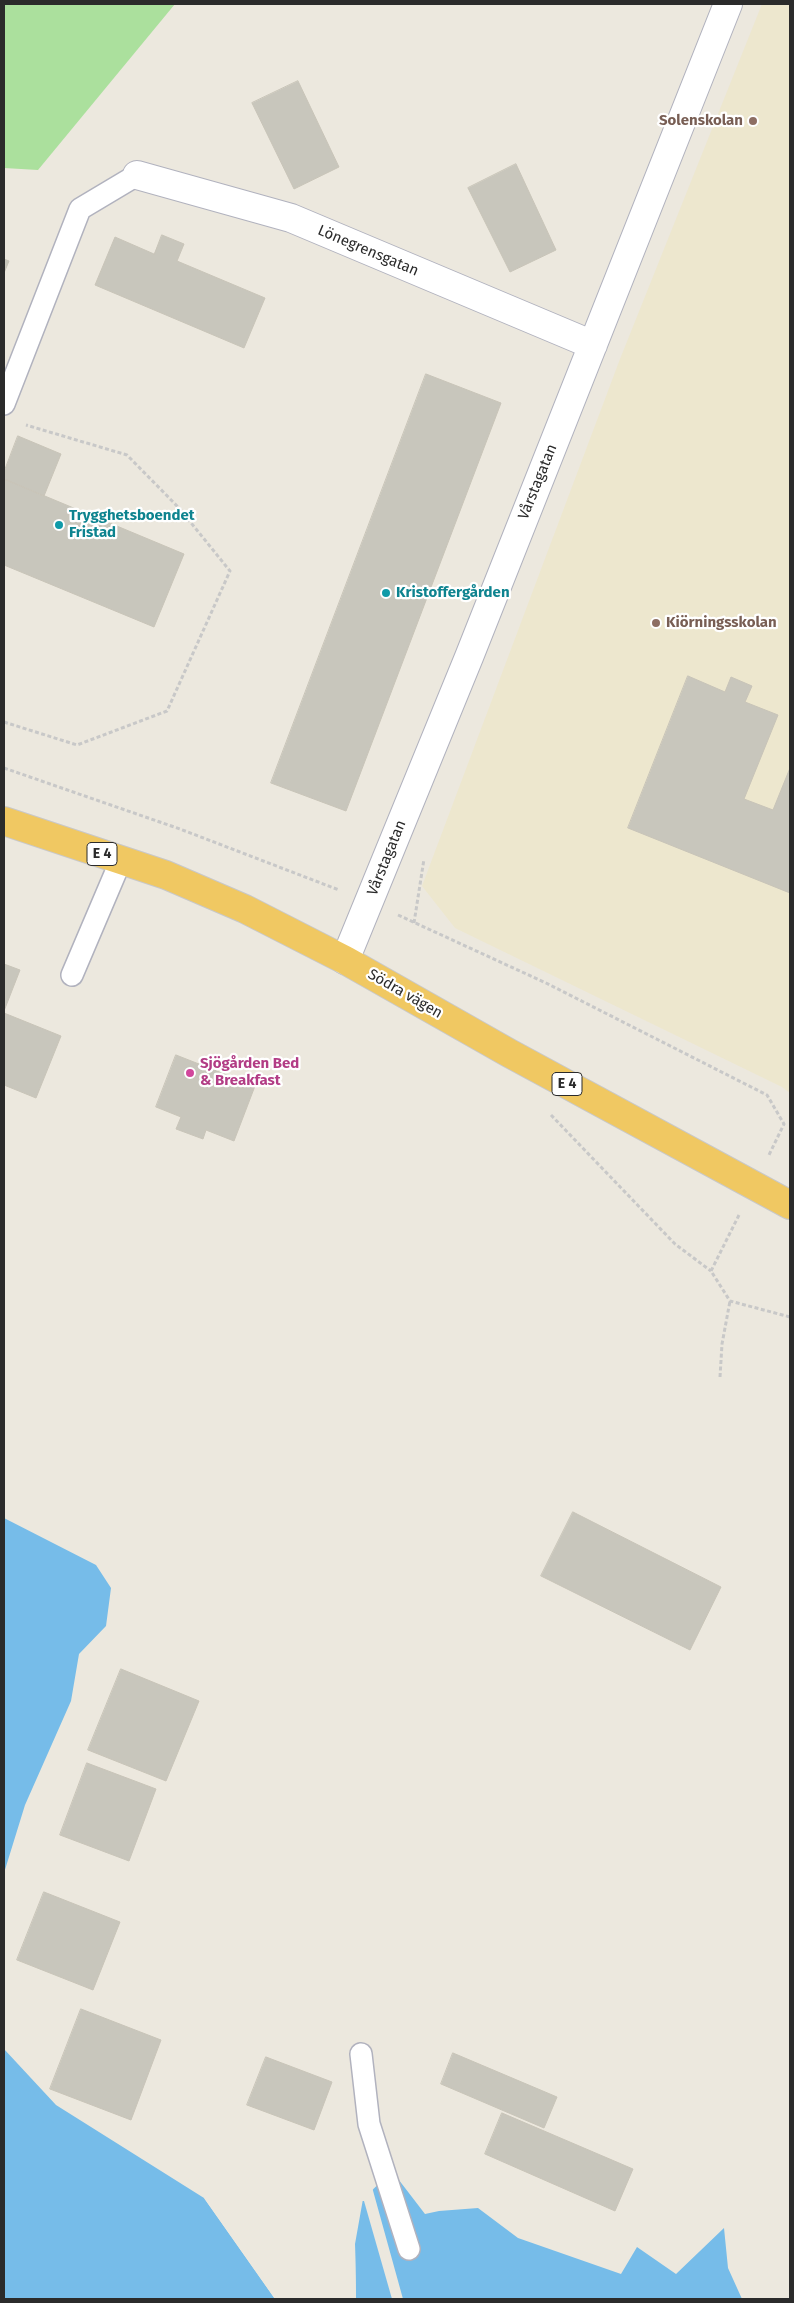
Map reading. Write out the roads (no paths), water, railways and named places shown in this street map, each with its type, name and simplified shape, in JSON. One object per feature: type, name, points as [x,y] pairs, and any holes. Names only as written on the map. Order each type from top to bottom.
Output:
[{"type":"highway","name":"Södra vägen","points":[[4,821],[166,876],[245,909],[345,960],[508,1053],[790,1205]]},
{"type":"street","name":"Vårstagatan","points":[[345,960],[728,4]]},
{"type":"street","name":"Lönegrensgatan","points":[[137,175],[291,218],[593,345]]},
{"type":"lane","points":[[4,404],[80,209],[137,175]]},
{"type":"lane","points":[[72,975],[121,860]]},
{"type":"lane","points":[[361,2054],[369,2124],[409,2249]]},
{"type":"water","points":[[4,1518],[96,1565],[111,1588],[106,1626],[79,1654],[71,1701],[25,1805],[4,1873]]},
{"type":"water","points":[[4,2049],[56,2105],[204,2198],[275,2299],[4,2299]]},
{"type":"water","points":[[392,2171],[425,2214],[478,2208],[518,2238],[621,2274],[637,2247],[676,2274],[724,2228],[728,2268],[742,2299],[356,2299],[355,2244],[363,2199]]},
{"type":"place","name":"Solenskolan","points":[[753,121]]},
{"type":"place","name":"Trygghetsboendet Fristad","points":[[59,525]]},
{"type":"place","name":"Kristoffergården","points":[[386,593]]},
{"type":"place","name":"Kiörningsskolan","points":[[656,623]]},
{"type":"place","name":"Sjögården Bed & Breakfast","points":[[190,1073]]}]
